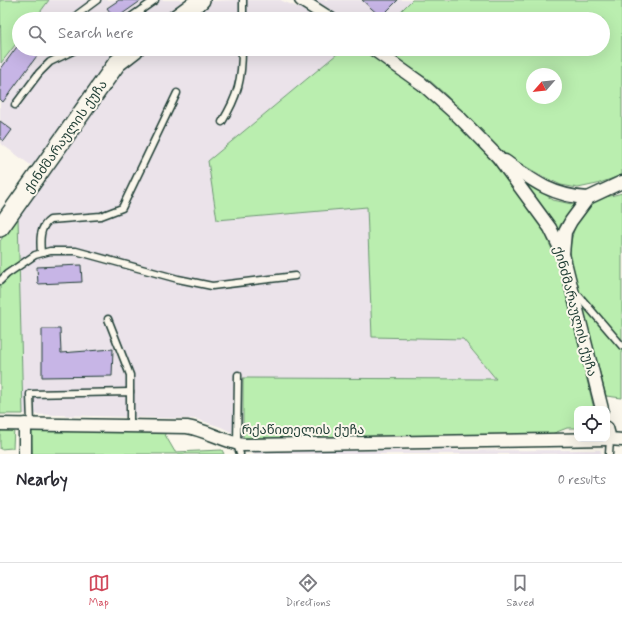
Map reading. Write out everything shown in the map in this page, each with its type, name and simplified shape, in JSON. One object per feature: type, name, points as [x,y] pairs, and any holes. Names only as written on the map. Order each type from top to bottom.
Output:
[{"type":"main road","points":[[185,12],[202,0]]},
{"type":"main road","name":"ქინძმარაულის ქუჩა","points":[[0,228],[117,63],[126,56]]},
{"type":"street","points":[[301,0],[320,12]]},
{"type":"street","name":"ქინძმარაულის ქუჩა","points":[[383,56],[422,84],[459,117],[498,157],[550,228],[563,254],[601,406]]},
{"type":"street","points":[[498,157],[554,192],[569,197],[588,198],[622,182]]},
{"type":"street","points":[[563,254],[565,232],[588,198]]},
{"type":"street","name":"რქაწითელის ქუჩა","points":[[0,424],[191,428],[206,431],[239,449],[613,436]]},
{"type":"street","points":[[25,454],[28,424]]},
{"type":"lane","points":[[81,12],[97,0]]},
{"type":"lane","points":[[138,12],[155,0]]},
{"type":"lane","points":[[243,0],[243,12]]},
{"type":"lane","points":[[15,105],[39,73],[50,62],[62,56]]},
{"type":"lane","points":[[222,122],[234,103],[240,86],[242,56]]},
{"type":"lane","points":[[41,253],[40,240],[42,231],[45,223],[50,220],[101,216],[122,208],[128,199],[177,93]]},
{"type":"lane","points":[[0,282],[7,274],[29,259],[41,253],[50,251],[76,252],[178,279],[212,286],[295,276]]},
{"type":"lane","points":[[573,296],[579,296],[622,346]]},
{"type":"lane","points":[[108,319],[130,375],[130,426]]},
{"type":"lane","points":[[238,375],[239,449]]},
{"type":"lane","points":[[28,424],[30,394],[130,392]]},
{"type":"lane","points":[[609,454],[613,436]]},
{"type":"shaded area","points":[[49,0],[189,0],[174,12],[40,12]]},
{"type":"shaded area","points":[[280,0],[308,12],[196,12],[210,1]]},
{"type":"shaded area","points":[[313,0],[412,0],[400,12],[329,12]]},
{"type":"shaded area","points":[[12,49],[12,56],[121,56],[36,169],[0,143],[0,65]]},
{"type":"shaded area","points":[[140,56],[335,56],[209,161],[217,220],[367,207],[373,337],[463,339],[496,379],[244,378],[243,438],[221,427],[196,419],[23,414],[18,217],[100,99],[125,68]]},
{"type":"shaded area","points":[[600,450],[602,454],[251,454],[256,451]]},
{"type":"green space","points":[[0,0],[49,0],[40,12],[12,12],[12,49],[1,63]]},
{"type":"green space","points":[[412,0],[622,0],[622,175],[597,184],[578,188],[561,185],[506,155],[479,131],[447,96],[428,79],[393,56],[610,56],[610,12],[400,12]]},
{"type":"green space","points":[[335,56],[372,56],[417,87],[458,123],[503,174],[543,229],[561,270],[593,406],[574,406],[574,428],[567,428],[544,437],[243,438],[243,378],[496,379],[463,339],[372,337],[367,207],[217,220],[208,161]]},
{"type":"green space","points":[[510,170],[553,200],[576,205],[560,225],[560,238]]},
{"type":"green space","points":[[622,193],[622,398],[606,396],[569,256],[575,226],[578,218],[586,206],[598,199]]},
{"type":"green space","points":[[18,217],[23,414],[0,414],[0,241]]},
{"type":"green space","points":[[0,428],[14,428],[13,448],[0,449]]},
{"type":"green space","points":[[31,428],[164,433],[175,452],[222,450],[224,454],[32,454]]},
{"type":"building","points":[[119,0],[142,0],[125,12],[110,12],[107,8]]},
{"type":"building","points":[[362,0],[398,0],[386,12],[375,12]]},
{"type":"building","points":[[12,54],[12,56],[37,56],[3,102],[0,99],[0,70]]},
{"type":"building","points":[[0,121],[12,130],[4,141],[0,138]]},
{"type":"building","points":[[81,265],[82,282],[38,284],[37,267]]},
{"type":"building","points":[[42,329],[60,329],[61,353],[113,349],[112,376],[42,377]]}]
